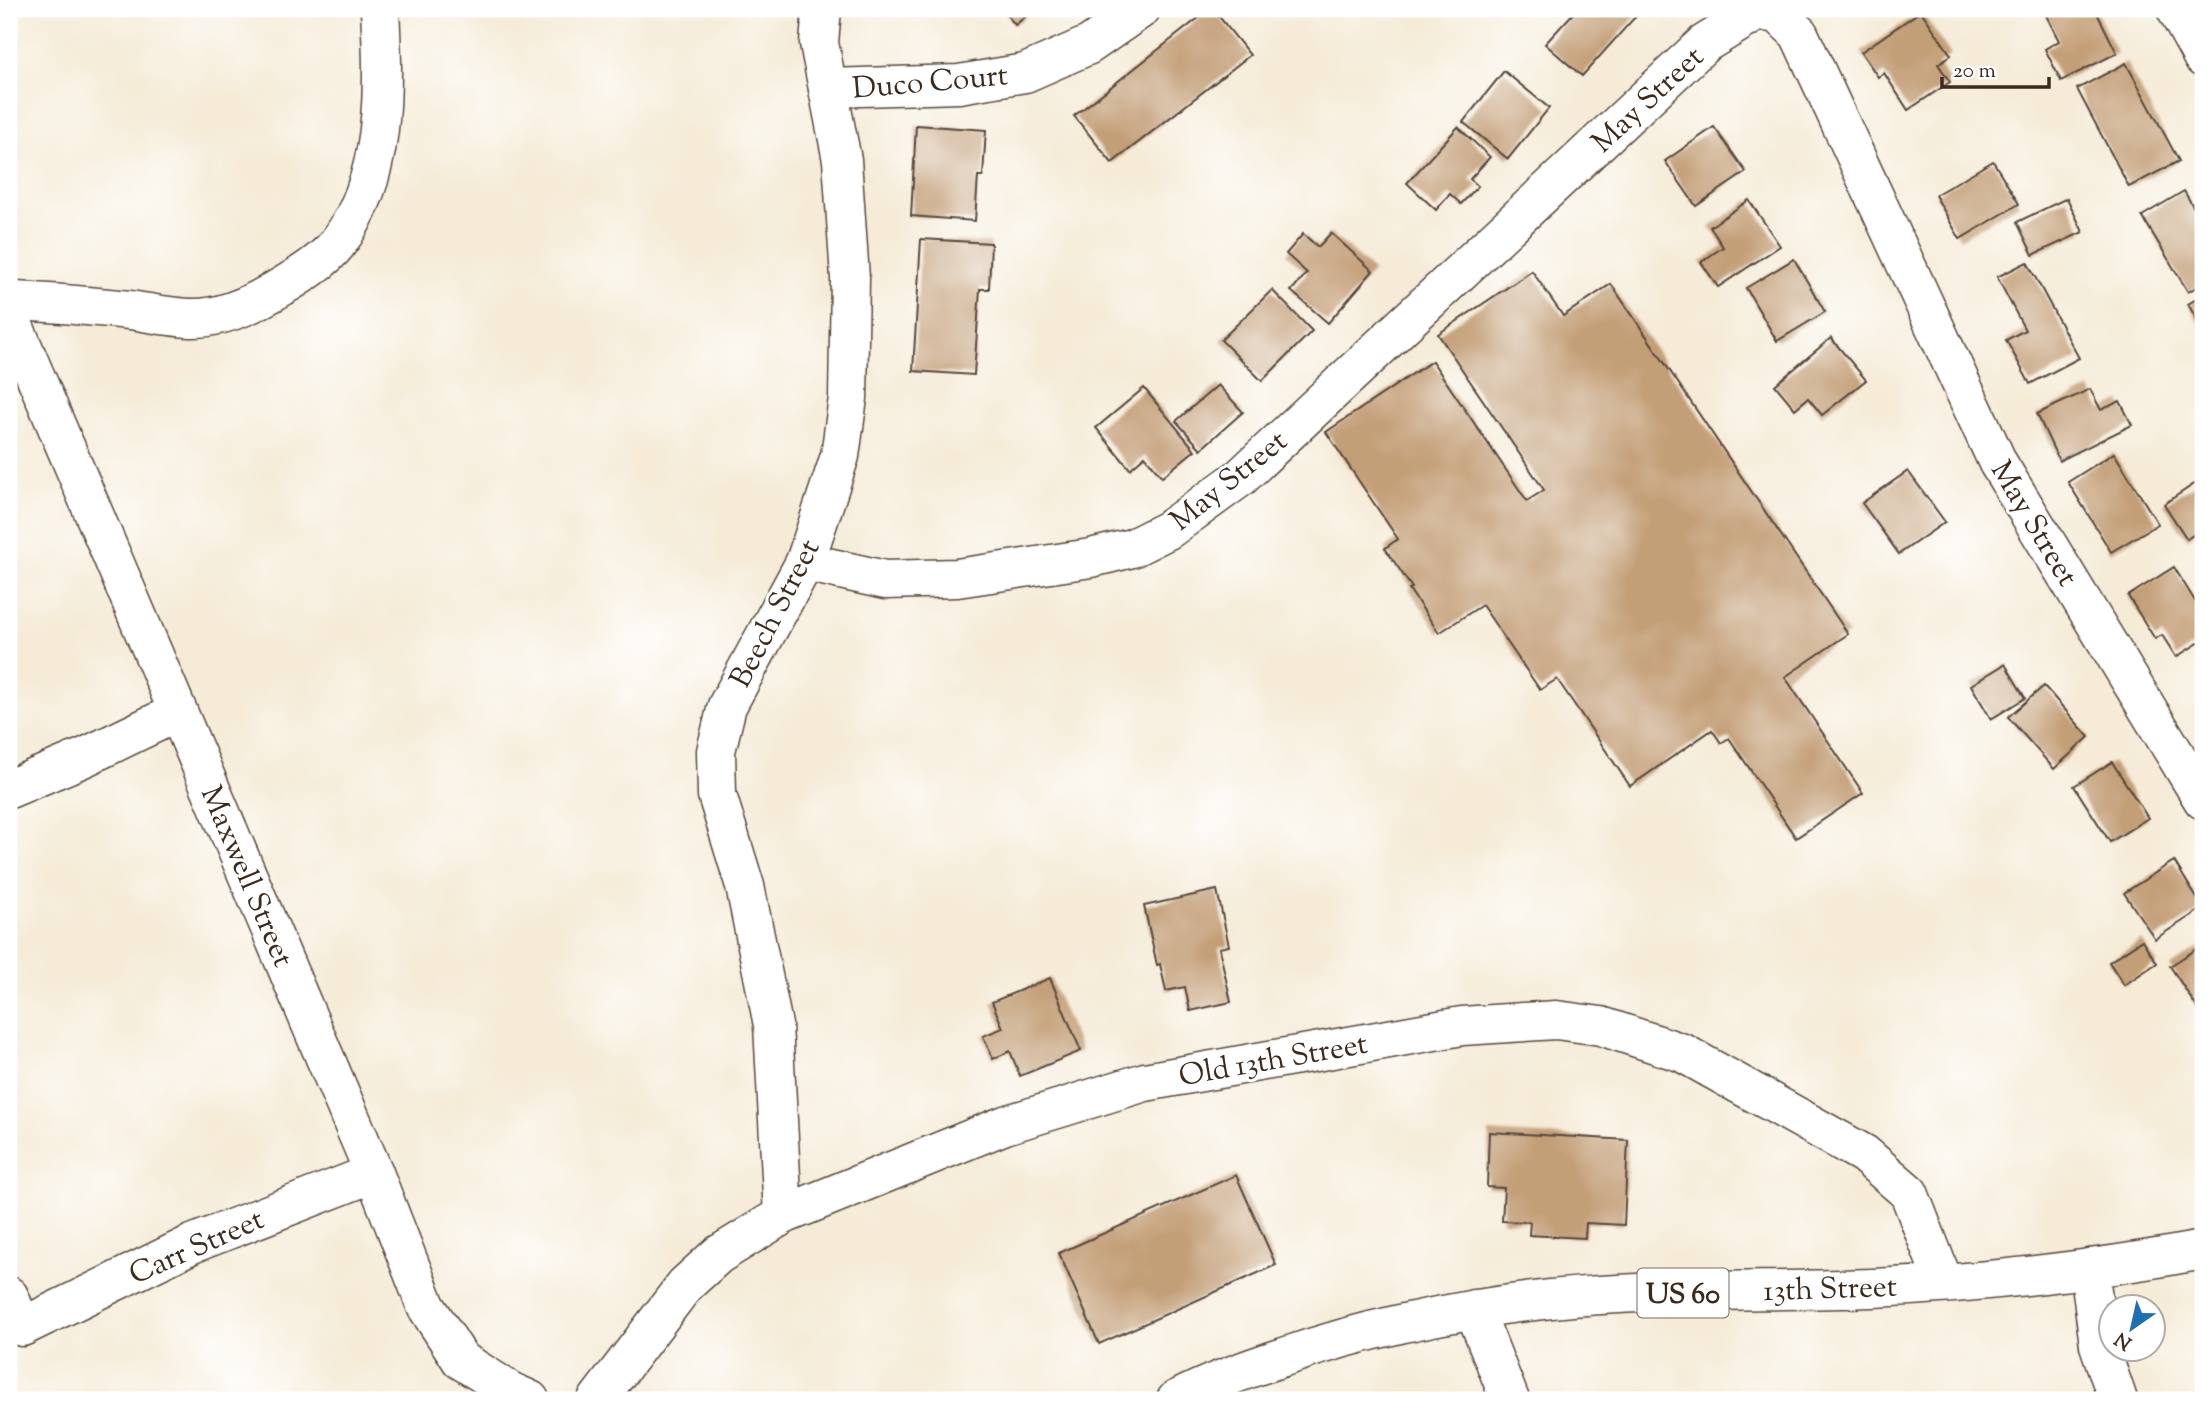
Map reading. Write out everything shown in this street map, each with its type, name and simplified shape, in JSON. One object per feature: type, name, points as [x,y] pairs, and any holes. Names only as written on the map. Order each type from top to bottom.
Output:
[{"type":"street","points":[[9,301],[58,302],[195,318],[235,310],[268,295],[304,273],[336,246],[357,213],[371,174],[379,130],[380,9]]},
{"type":"street","name":"Beech Street","points":[[783,1215],[773,1025],[745,886],[717,795],[716,751],[727,706],[805,562],[840,456],[848,398],[850,278],[842,160],[819,43],[822,9]]},
{"type":"street","name":"Duco Court","points":[[828,88],[959,84],[1025,73],[1089,45],[1141,9]]},
{"type":"street","points":[[2176,9],[2203,58]]},
{"type":"street","name":"May Street","points":[[805,562],[885,580],[957,578],[1091,558],[1132,548],[1168,530],[1241,477],[1704,44],[1756,12],[1777,13],[1798,34],[1998,463],[2203,800]]},
{"type":"street","name":"Maxwell Street","points":[[9,314],[374,1173],[426,1306],[461,1360],[510,1391],[530,1400]]},
{"type":"street","points":[[9,789],[85,757],[178,712]]},
{"type":"street","name":"Old 13th Street","points":[[597,1400],[685,1285],[718,1255],[783,1215],[1005,1125],[1145,1082],[1462,1026],[1556,1020],[1601,1026],[1683,1053],[1864,1154],[1909,1193],[1944,1283]]},
{"type":"street","name":"Carr Street","points":[[15,1312],[374,1173]]},
{"type":"street","name":"13th Street","points":[[1176,1400],[1213,1381],[1322,1343],[1474,1309],[1553,1299],[1641,1294],[1944,1283],[2089,1268],[2203,1250]]},
{"type":"street","points":[[2089,1268],[2099,1345],[2118,1400]]},
{"type":"street","points":[[1474,1309],[1510,1400]]},
{"type":"building","points":[[1002,9],[1035,9],[1015,25]]},
{"type":"building","points":[[1213,9],[1250,55],[1112,163],[1074,116]]},
{"type":"building","points":[[1577,9],[1627,9],[1636,16],[1582,76],[1545,44]]},
{"type":"building","points":[[2043,9],[2095,9],[2117,53],[2061,81],[2045,49],[2059,41]]},
{"type":"building","points":[[1921,11],[1951,55],[1938,64],[1950,82],[1908,110],[1884,73],[1878,77],[1861,52]]},
{"type":"building","points":[[2126,63],[2179,161],[2129,187],[2077,89]]},
{"type":"building","points":[[1504,71],[1549,108],[1508,159],[1463,122]]},
{"type":"building","points":[[916,125],[986,130],[983,176],[978,176],[975,221],[911,216]]},
{"type":"building","points":[[1458,127],[1490,157],[1470,179],[1478,186],[1461,204],[1450,194],[1436,210],[1407,183]]},
{"type":"building","points":[[1714,127],[1746,172],[1696,206],[1665,161]]},
{"type":"building","points":[[1993,161],[2019,204],[1960,239],[1935,195]]},
{"type":"building","points":[[2184,191],[2203,223],[2203,283],[2188,292],[2142,216]]},
{"type":"building","points":[[2067,198],[2083,232],[2033,255],[2017,222]]},
{"type":"building","points":[[1749,200],[1780,246],[1718,287],[1701,262],[1723,247],[1710,227]]},
{"type":"building","points":[[1331,233],[1373,271],[1328,323],[1291,291],[1307,273],[1286,254],[1303,234],[1318,247]]},
{"type":"building","points":[[921,239],[991,243],[989,289],[980,289],[974,375],[913,371]]},
{"type":"building","points":[[1794,259],[1825,312],[1777,341],[1746,288]]},
{"type":"building","points":[[2027,262],[2079,358],[2030,384],[2006,340],[2025,330],[1997,277]]},
{"type":"building","points":[[1532,271],[1563,316],[1611,284],[1848,634],[1785,677],[1863,793],[1796,838],[1729,738],[1721,743],[1712,730],[1630,786],[1557,679],[1540,690],[1482,605],[1439,633],[1385,548],[1398,539],[1326,432],[1432,361],[1527,501],[1544,490],[1438,334]]},
{"type":"building","points":[[1272,290],[1312,331],[1262,381],[1221,340]]},
{"type":"building","points":[[2203,295],[2203,331],[2188,304]]},
{"type":"building","points":[[1831,338],[1866,380],[1822,415],[1808,398],[1795,409],[1775,385]]},
{"type":"building","points":[[1218,385],[1243,412],[1201,449],[1176,421]]},
{"type":"building","points":[[1144,388],[1195,450],[1162,477],[1145,456],[1130,469],[1096,428]]},
{"type":"building","points":[[2090,389],[2101,410],[2120,401],[2132,425],[2059,461],[2037,414]]},
{"type":"building","points":[[2114,453],[2158,524],[2111,552],[2068,482]]},
{"type":"building","points":[[1908,471],[1945,522],[1899,554],[1862,503]]},
{"type":"building","points":[[2196,483],[2203,494],[2203,528],[2187,539],[2164,504]]},
{"type":"building","points":[[2174,567],[2203,614],[2203,640],[2176,657],[2162,635],[2155,639],[2128,596]]},
{"type":"building","points":[[2005,664],[2025,698],[1991,719],[1971,685]]},
{"type":"building","points":[[2044,686],[2089,737],[2054,769],[2008,717]]},
{"type":"building","points":[[2112,762],[2148,818],[2110,842],[2074,786]]},
{"type":"building","points":[[2174,861],[2203,908],[2155,939],[2124,893]]},
{"type":"building","points":[[1217,890],[1229,946],[1219,948],[1231,1002],[1190,1011],[1185,987],[1166,991],[1160,964],[1157,965],[1144,906]]},
{"type":"building","points":[[2142,940],[2157,963],[2124,985],[2109,962]]},
{"type":"building","points":[[2203,945],[2203,1010],[2200,1012],[2170,966]]},
{"type":"building","points":[[1050,978],[1081,1051],[1020,1076],[1010,1051],[993,1059],[983,1036],[1003,1028],[992,1002]]},
{"type":"building","points":[[1489,1132],[1628,1140],[1624,1225],[1586,1223],[1585,1238],[1529,1235],[1530,1222],[1502,1221],[1504,1188],[1487,1187]]},
{"type":"building","points":[[1236,1175],[1276,1265],[1099,1344],[1059,1253]]}]
